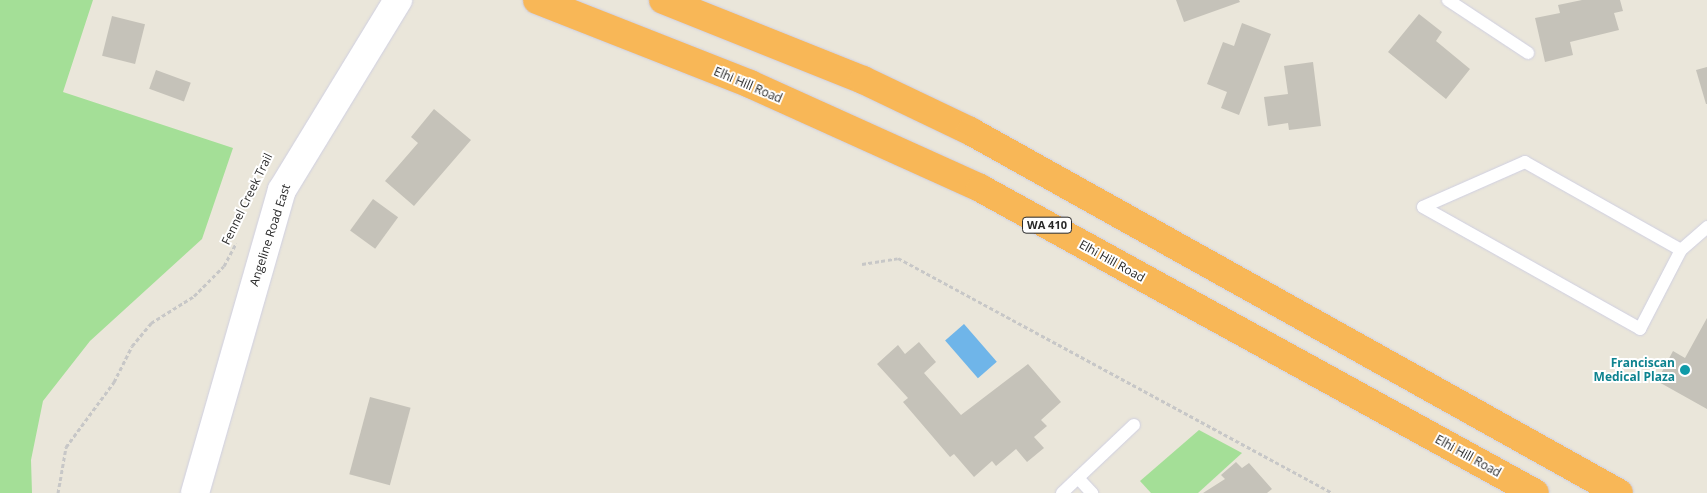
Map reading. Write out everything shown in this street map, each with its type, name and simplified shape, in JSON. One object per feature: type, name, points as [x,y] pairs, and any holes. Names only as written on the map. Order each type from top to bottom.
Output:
[{"type":"highway","name":"Elhi Hill Road","points":[[537,0],[750,84],[980,188],[1535,493]]},
{"type":"highway","points":[[663,0],[862,80],[970,131],[1619,493]]},
{"type":"street","name":"Angeline Road East","points":[[195,493],[282,190],[398,0]]},
{"type":"lane","points":[[1448,0],[1528,53]]},
{"type":"lane","points":[[1681,250],[1525,162],[1423,207],[1640,329],[1681,250],[1707,227]]},
{"type":"lane","points":[[1062,493],[1134,425]]},
{"type":"lane","points":[[1078,478],[1092,493]]},
{"type":"path","name":"Fennel Creek Trail","points":[[58,493],[66,446],[114,382],[132,346],[151,324],[194,296],[224,266],[237,241]]},
{"type":"path","points":[[862,264],[898,258],[1333,493]]},
{"type":"green space","points":[[0,0],[93,0],[63,92],[233,148],[202,239],[90,341],[43,401],[31,460],[32,493],[0,493]]},
{"type":"green space","points":[[1199,430],[1242,453],[1198,493],[1151,493],[1140,481]]},
{"type":"water","points":[[964,324],[997,362],[978,378],[945,340]]},
{"type":"building","points":[[1176,0],[1239,0],[1240,2],[1184,22]]},
{"type":"building","points":[[1582,0],[1620,0],[1623,11],[1614,13],[1619,30],[1570,42],[1573,55],[1545,62],[1535,18],[1560,13],[1558,5]]},
{"type":"building","points":[[1419,14],[1442,32],[1436,41],[1470,69],[1446,99],[1388,52]]},
{"type":"building","points":[[112,16],[145,24],[135,64],[102,56]]},
{"type":"building","points":[[1242,23],[1271,34],[1239,115],[1221,108],[1227,92],[1207,84],[1223,42],[1234,46]]},
{"type":"building","points":[[1313,62],[1321,126],[1289,130],[1288,123],[1268,126],[1264,97],[1288,94],[1284,66]]},
{"type":"building","points":[[1707,67],[1707,104],[1706,104],[1696,70]]},
{"type":"building","points":[[156,70],[191,83],[184,101],[149,89]]},
{"type":"building","points":[[434,109],[471,140],[414,206],[385,181],[418,143],[411,137]]},
{"type":"building","points":[[373,199],[398,217],[375,249],[350,231]]},
{"type":"building","name":"Franciscan Medical Plaza","points":[[1707,318],[1707,409],[1657,381],[1673,351],[1685,358]]},
{"type":"building","points":[[919,342],[936,362],[924,373],[961,415],[1028,364],[1061,402],[1041,420],[1047,426],[1034,437],[1044,448],[1027,462],[1016,449],[996,466],[992,461],[974,477],[954,454],[950,457],[903,402],[908,398],[877,364],[898,345],[905,354]]},
{"type":"building","points":[[370,397],[411,408],[390,485],[349,474]]},
{"type":"building","points":[[1236,462],[1242,468],[1249,463],[1272,489],[1267,493],[1203,493],[1225,479],[1221,475]]},
{"type":"place","name":"Franciscan Medical Plaza","points":[[1685,370]]}]
